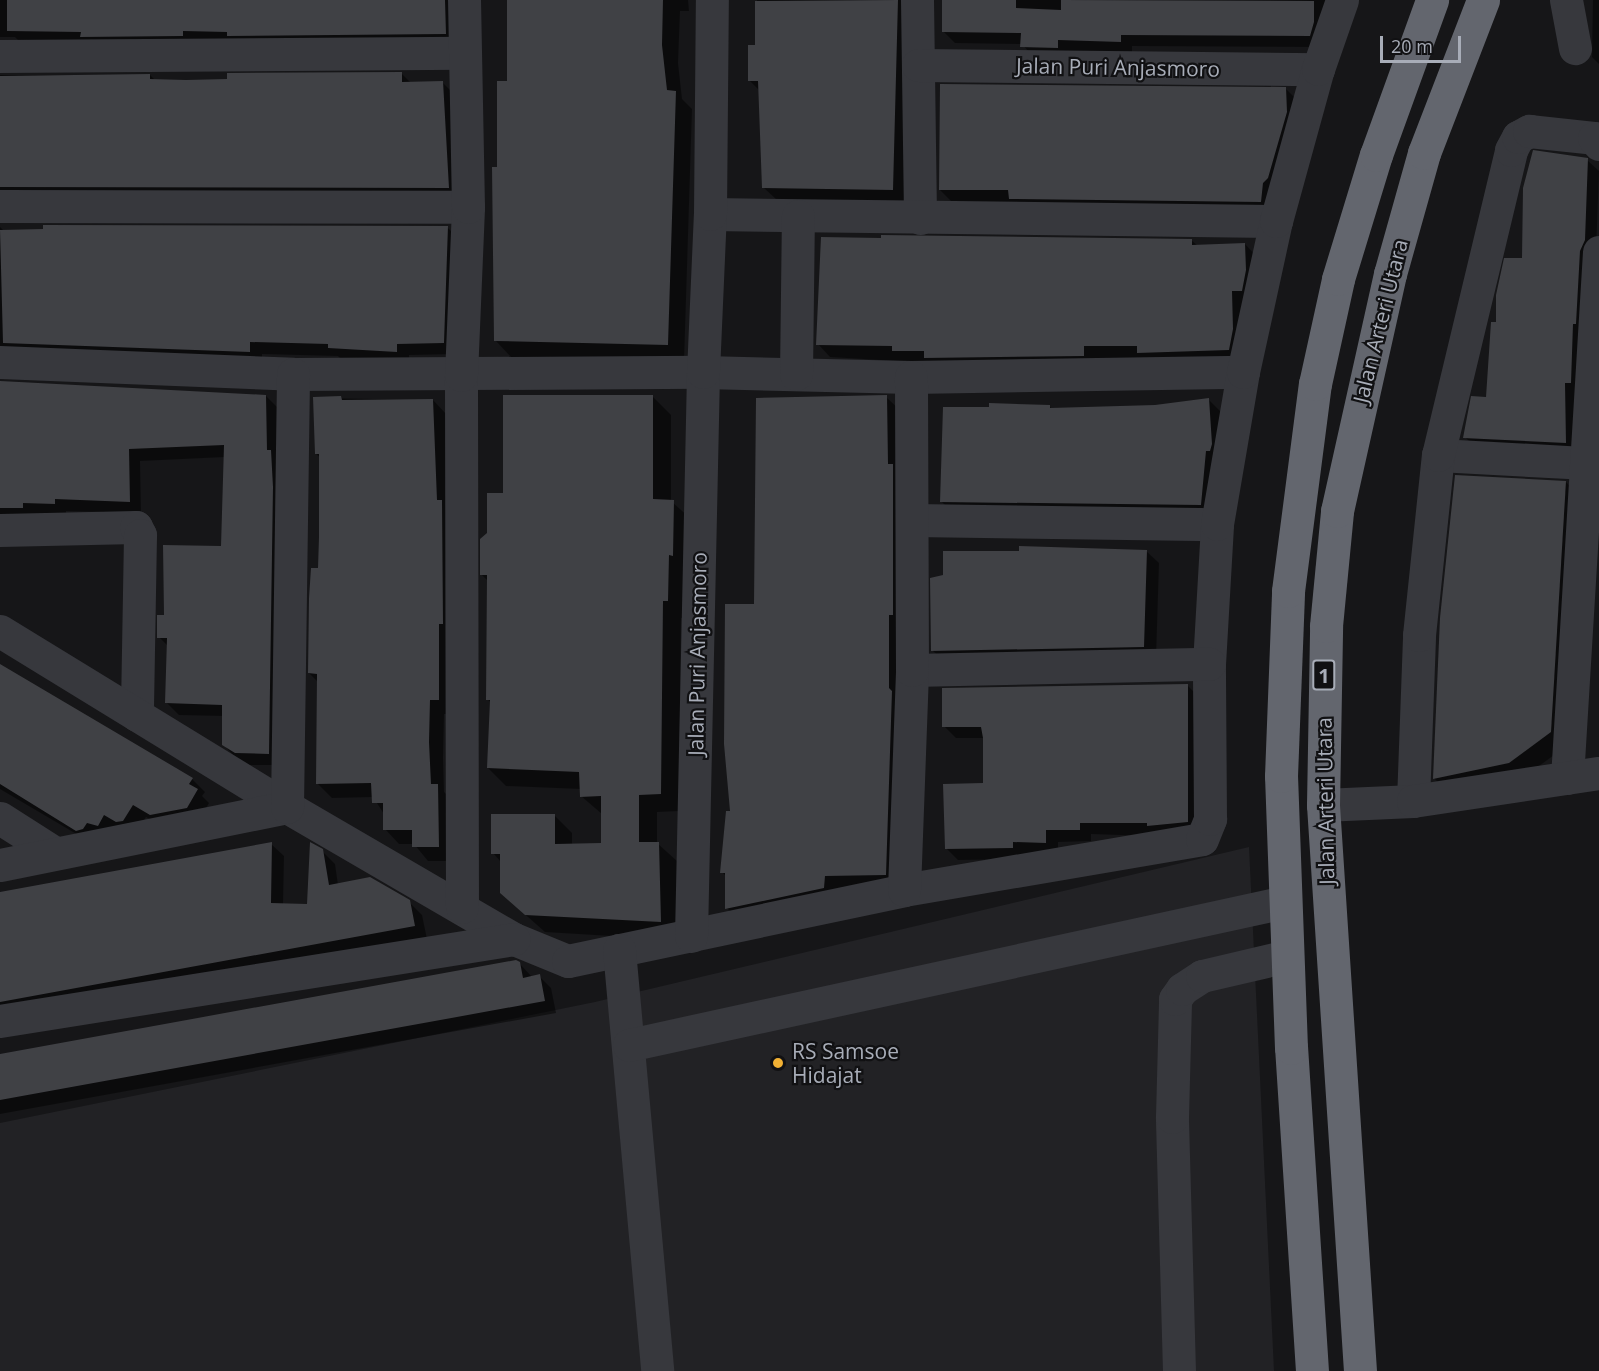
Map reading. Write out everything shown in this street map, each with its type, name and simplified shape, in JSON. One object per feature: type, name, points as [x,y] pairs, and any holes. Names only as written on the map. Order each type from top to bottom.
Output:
[{"type":"highway","name":"Jalan Arteri Utara","points":[[1312,1371],[1287,956],[1281,776],[1288,591],[1315,384],[1338,279],[1376,155],[1432,0]]},
{"type":"highway","name":"Jalan Arteri Utara","points":[[1360,1371],[1323,805],[1326,626],[1337,511],[1390,274],[1418,175],[1483,0]]},
{"type":"street","points":[[462,907],[461,375],[468,207],[464,0]]},
{"type":"street","name":"Jalan Puri Anjasmoro","points":[[691,936],[703,372],[710,214],[712,0]]},
{"type":"street","points":[[917,0],[920,218]]},
{"type":"street","points":[[0,631],[287,807],[514,939],[568,960],[904,890],[1195,842],[1208,830],[1210,819],[1209,664],[1216,524],[1243,372],[1276,221],[1318,69],[1342,0]]},
{"type":"street","points":[[1566,0],[1575,48]]},
{"type":"street","points":[[0,56],[464,53]]},
{"type":"street","name":"Jalan Puri Anjasmoro","points":[[918,64],[1318,69]]},
{"type":"street","points":[[1413,801],[1419,635],[1438,455],[1511,150],[1518,137],[1529,131],[1594,138],[1599,144]]},
{"type":"street","points":[[0,206],[468,207]]},
{"type":"street","points":[[710,214],[1276,221]]},
{"type":"street","points":[[796,374],[798,216]]},
{"type":"street","points":[[1323,805],[1413,801],[1585,775],[1588,463],[1599,252]]},
{"type":"street","points":[[0,362],[293,374],[461,375],[703,372],[911,377],[1243,372]]},
{"type":"street","points":[[287,807],[293,374]]},
{"type":"street","points":[[904,890],[912,670],[914,520],[911,377]]},
{"type":"street","points":[[1438,455],[1588,463]]},
{"type":"street","points":[[914,520],[1216,524]]},
{"type":"street","points":[[0,530],[135,527],[140,535],[137,715]]},
{"type":"street","points":[[912,670],[1209,664]]},
{"type":"street","points":[[0,865],[287,807]]},
{"type":"street","points":[[0,818],[54,853]]},
{"type":"street","points":[[629,1045],[1286,902]]},
{"type":"street","points":[[0,1021],[514,939]]},
{"type":"street","points":[[619,950],[657,1371]]},
{"type":"street","points":[[1179,1371],[1172,1117],[1175,999],[1182,989],[1202,976],[1287,956]]},
{"type":"shaded area","name":"RS Samsoe Hidajat","points":[[1249,847],[1274,1371],[0,1371],[0,1123],[595,1002]]},
{"type":"building","points":[[7,0],[445,0],[446,34],[227,36],[227,32],[183,31],[183,36],[80,37],[81,32],[7,31]]},
{"type":"building","points":[[507,0],[663,0],[662,45],[667,90],[676,91],[668,345],[494,341],[492,167],[497,167],[497,81],[507,81]]},
{"type":"building","points":[[898,0],[893,190],[762,188],[758,81],[748,81],[748,45],[755,45],[755,1]]},
{"type":"building","points":[[942,0],[1016,0],[1016,8],[1061,10],[1061,0],[1314,1],[1314,22],[1310,36],[1121,35],[1121,42],[1058,40],[1058,48],[1020,47],[1021,33],[942,32]]},
{"type":"building","points":[[402,72],[402,82],[443,81],[449,188],[0,187],[0,76],[150,74],[150,79],[186,80],[227,79],[227,73]]},
{"type":"building","points":[[940,84],[1286,87],[1287,112],[1268,178],[1263,183],[1261,202],[1009,199],[1008,190],[939,190]]},
{"type":"building","points":[[1533,150],[1588,158],[1585,240],[1580,251],[1576,324],[1573,324],[1571,383],[1565,383],[1566,443],[1463,438],[1471,396],[1486,397],[1491,322],[1496,322],[1496,295],[1504,258],[1522,258],[1523,188]]},
{"type":"building","points":[[43,225],[448,226],[444,343],[397,344],[397,352],[328,348],[328,344],[250,342],[250,352],[3,343],[0,230],[43,229]]},
{"type":"building","points":[[881,235],[1192,239],[1192,245],[1245,243],[1246,270],[1242,291],[1232,291],[1233,329],[1229,350],[1137,353],[1137,346],[1084,346],[1084,356],[924,358],[924,351],[892,351],[892,346],[816,345],[821,237],[881,238]]},
{"type":"building","points":[[0,381],[266,395],[267,450],[271,450],[273,487],[269,754],[235,753],[222,745],[222,705],[165,703],[167,638],[157,638],[157,615],[164,615],[163,545],[221,546],[224,445],[129,449],[130,502],[55,499],[55,504],[23,503],[23,508],[0,508]]},
{"type":"building","points":[[503,395],[653,395],[653,499],[674,500],[673,556],[669,555],[668,601],[663,601],[661,794],[639,795],[639,842],[659,842],[661,922],[525,915],[500,893],[500,854],[491,854],[491,814],[555,814],[555,844],[601,843],[601,796],[580,797],[579,772],[487,768],[490,700],[486,700],[487,575],[480,575],[480,539],[487,533],[487,493],[503,493]]},
{"type":"building","points":[[887,395],[888,464],[893,464],[893,615],[889,615],[889,688],[892,691],[886,875],[825,876],[824,888],[725,909],[725,873],[720,873],[726,811],[730,811],[724,744],[725,604],[754,604],[756,398]]},
{"type":"building","points":[[341,396],[342,400],[433,399],[437,500],[442,500],[443,624],[439,624],[439,700],[430,700],[429,742],[431,784],[438,784],[439,847],[412,847],[412,830],[383,830],[383,803],[372,803],[371,783],[316,784],[317,674],[308,673],[311,568],[318,568],[319,537],[319,454],[315,454],[313,397]]},
{"type":"building","points":[[1209,398],[1212,444],[1210,451],[1206,451],[1201,505],[940,502],[943,407],[989,407],[989,403],[1050,405],[1050,408],[1155,405]]},
{"type":"building","points":[[1455,475],[1566,481],[1551,732],[1509,763],[1433,779],[1440,618]]},
{"type":"building","points":[[1019,546],[1147,550],[1144,647],[931,651],[930,578],[943,575],[943,551],[1019,551]]},
{"type":"building","points":[[0,664],[193,778],[189,784],[198,789],[187,808],[150,815],[133,805],[123,821],[116,822],[104,815],[98,826],[87,823],[83,829],[76,831],[0,784]]},
{"type":"building","points":[[1188,684],[1188,822],[1147,826],[1147,823],[1080,823],[1080,830],[1046,830],[1046,843],[1013,842],[1013,848],[945,849],[943,784],[983,783],[983,738],[981,727],[942,727],[942,688]]},
{"type":"building","points":[[272,842],[271,903],[307,904],[310,842],[323,849],[329,885],[370,877],[410,900],[415,926],[0,1002],[0,892]]},
{"type":"building","points":[[516,960],[520,962],[523,978],[540,974],[545,1001],[0,1100],[0,1054]]},
{"type":"place","name":"RS Samsoe Hidajat","points":[[778,1063]]}]
